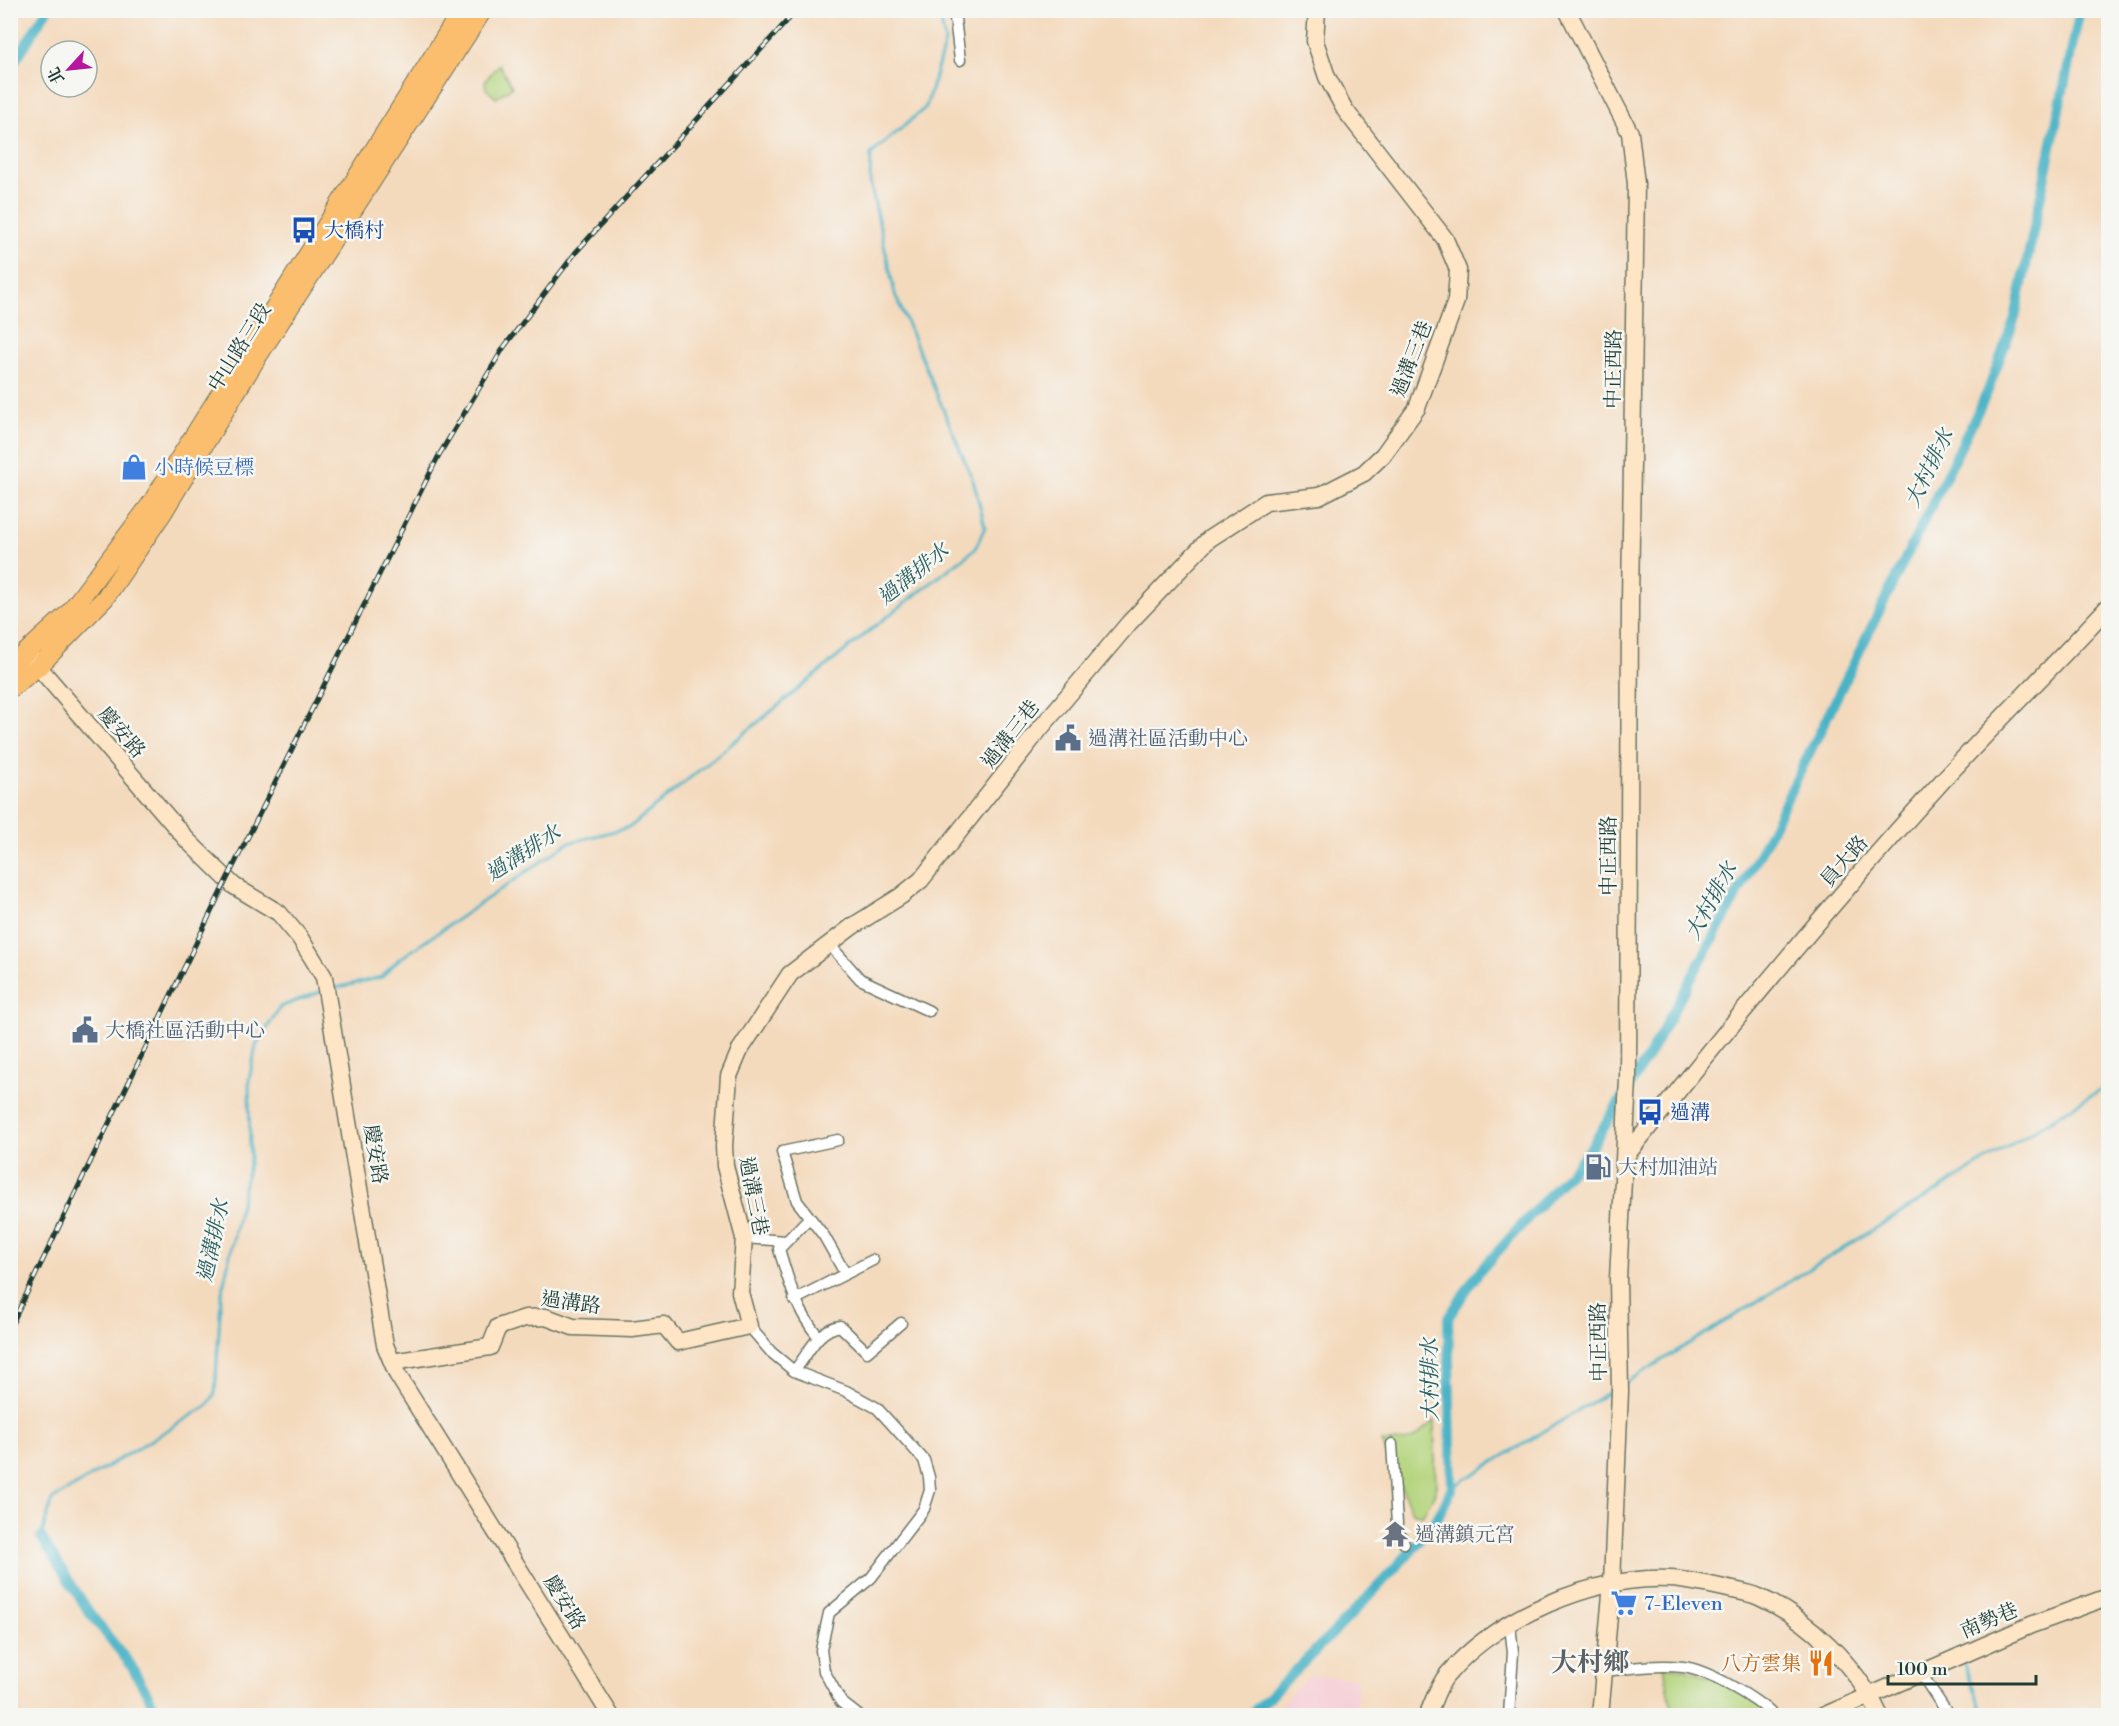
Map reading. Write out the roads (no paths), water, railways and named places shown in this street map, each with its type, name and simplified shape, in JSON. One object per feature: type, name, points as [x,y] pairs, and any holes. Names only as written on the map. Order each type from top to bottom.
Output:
[{"type":"main road","name":"中山路三段","points":[[10,689],[150,505],[462,10]]},
{"type":"main road","name":"中山路三段","points":[[10,667],[33,660],[111,589],[162,514],[258,356],[483,10]]},
{"type":"street","points":[[954,10],[960,60]]},
{"type":"street","name":"過溝三巷","points":[[859,1716],[841,1702],[824,1671],[820,1650],[829,1613],[871,1578],[924,1509],[930,1490],[924,1460],[877,1408],[846,1390],[794,1371],[771,1352],[749,1326],[740,1293],[744,1238],[725,1166],[724,1146],[729,1076],[740,1050],[790,974],[921,880],[1039,730],[1129,622],[1209,539],[1266,502],[1319,496],[1364,473],[1383,455],[1417,408],[1456,301],[1458,270],[1445,238],[1344,110],[1327,77],[1315,41],[1317,10]]},
{"type":"street","name":"中正西路","points":[[1567,10],[1630,133],[1636,184],[1625,1157],[1618,1279],[1620,1391],[1612,1583],[1600,1716]]},
{"type":"street","name":"員大路","points":[[1625,1157],[1712,1047],[1937,786],[2109,606]]},
{"type":"street","name":"慶安路","points":[[33,660],[188,841],[234,886],[279,913],[300,938],[324,977],[383,1334],[392,1362],[611,1716]]},
{"type":"street","points":[[829,944],[860,979],[929,1011]]},
{"type":"street","points":[[838,1140],[782,1152],[797,1201],[824,1236],[845,1273]]},
{"type":"street","points":[[809,1218],[779,1249],[794,1300],[806,1322],[819,1336]]},
{"type":"street","points":[[744,1238],[786,1240]]},
{"type":"street","points":[[794,1300],[873,1260]]},
{"type":"street","name":"過溝路","points":[[392,1362],[490,1347],[498,1326],[525,1318],[546,1317],[573,1327],[632,1329],[664,1325],[678,1342],[749,1326]]},
{"type":"street","points":[[794,1371],[819,1336],[829,1328],[840,1326],[867,1352],[901,1323]]},
{"type":"street","points":[[1392,1444],[1397,1524]]},
{"type":"street","points":[[1427,1716],[1445,1676],[1476,1646],[1543,1606],[1612,1583],[1670,1579],[1758,1596],[1795,1617],[1856,1675],[1871,1696],[1880,1716]]},
{"type":"street","name":"南勢巷","points":[[1823,1716],[2031,1625],[2109,1597]]},
{"type":"street","points":[[1509,1716],[1513,1652],[1510,1625]]},
{"type":"street","points":[[1604,1671],[1664,1666],[1686,1667],[1739,1690],[1774,1716]]},
{"type":"street","points":[[1920,1672],[1949,1716]]},
{"type":"waterway","points":[[10,69],[47,10]]},
{"type":"waterway","name":"過溝排水","points":[[332,989],[382,977],[398,960],[568,843],[630,827],[879,623],[975,549],[985,527],[974,483],[895,294],[870,182],[871,154],[926,107],[945,42],[939,10]]},
{"type":"waterway","name":"大村排水","points":[[1249,1716],[1366,1599],[1413,1549],[1439,1514],[1452,1487],[1448,1318],[1478,1273],[1588,1152],[1649,1055],[1761,851],[1987,393],[2015,318],[2080,10]]},
{"type":"waterway","name":"過溝排水","points":[[41,1537],[52,1500],[207,1406],[215,1394],[221,1297],[250,1159],[249,1080],[256,1046],[280,1007],[320,992]]},
{"type":"waterway","points":[[1625,1383],[2108,1085]]},
{"type":"waterway","points":[[1452,1487],[1614,1389]]},
{"type":"waterway","name":"過溝排水","points":[[41,1537],[89,1612],[130,1664],[160,1716]]},
{"type":"waterway","points":[[1963,1661],[1984,1716]]},
{"type":"railway","points":[[10,1328],[227,879],[439,455],[504,347],[576,252],[797,10]]},
{"type":"place","name":"大橋村","points":[[304,230]]},
{"type":"place","name":"小時候豆標","points":[[134,467]]},
{"type":"place","name":"過溝社區活動中心","points":[[1068,738]]},
{"type":"place","name":"大橋社區活動中心","points":[[85,1030]]},
{"type":"place","name":"過溝","points":[[1650,1112]]},
{"type":"place","name":"大村加油站","points":[[1598,1167]]},
{"type":"place","name":"過溝鎮元宮","points":[[1395,1534]]},
{"type":"place","name":"7-Eleven","points":[[1624,1603]]},
{"type":"place","name":"八方雲集","points":[[1821,1663]]},
{"type":"district","name":"大村鄉","points":[[1590,1662]]}]
